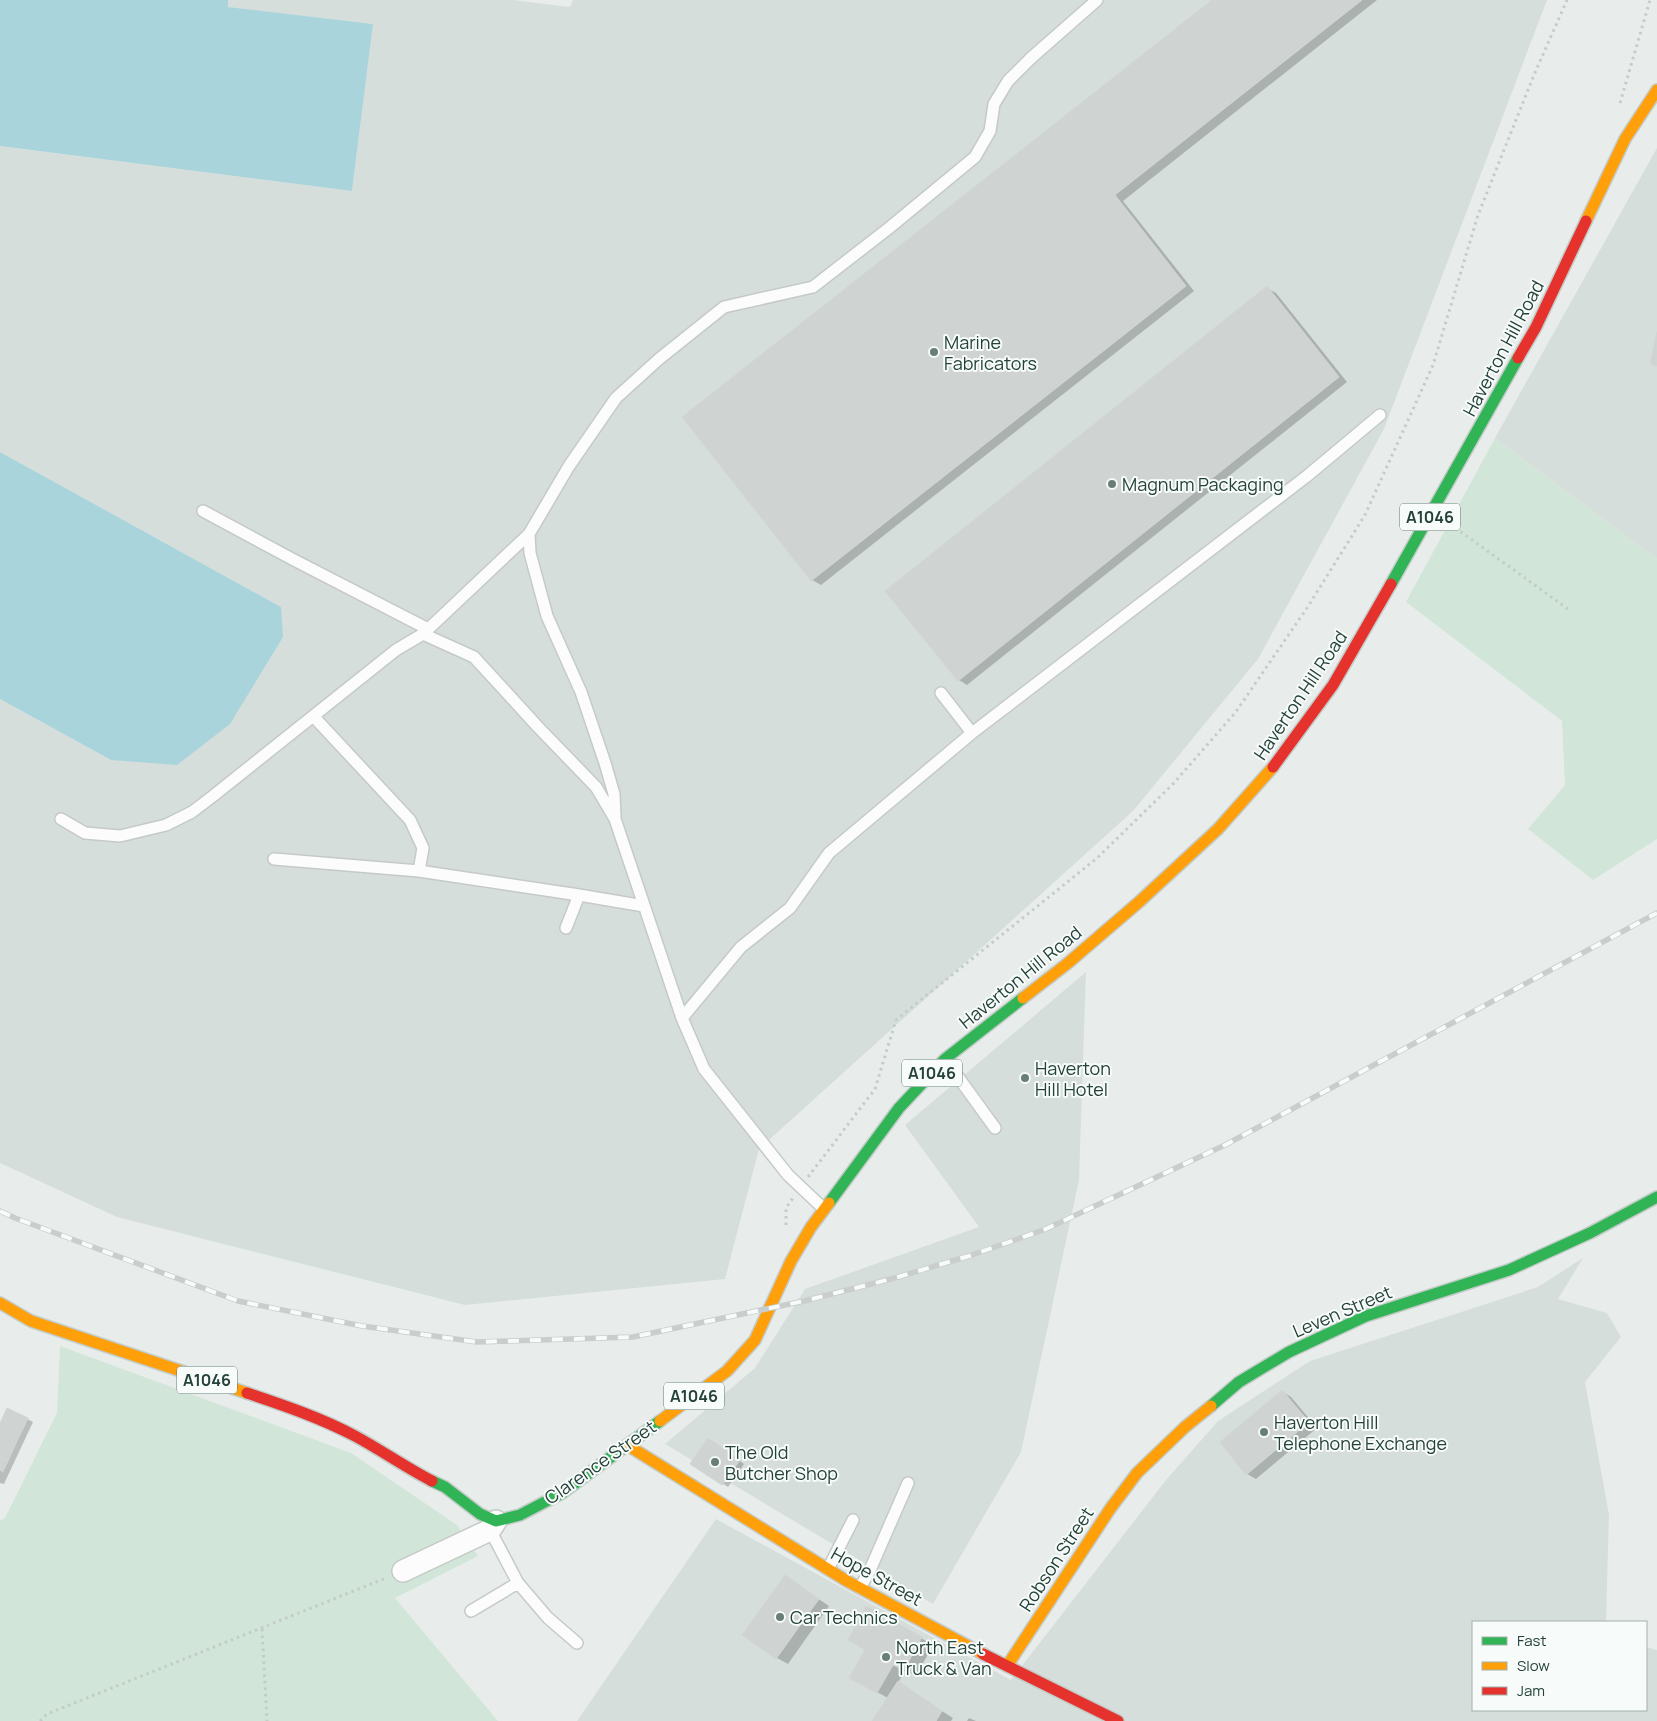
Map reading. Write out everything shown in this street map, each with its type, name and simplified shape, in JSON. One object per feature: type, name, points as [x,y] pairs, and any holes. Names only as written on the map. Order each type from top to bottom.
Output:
[{"type":"main road","name":"Haverton Hill Road","points":[[754,1340],[791,1261],[824,1210],[899,1108],[945,1059],[1068,963],[1139,902],[1218,829],[1281,758],[1333,685],[1433,512],[1536,327],[1625,139],[1657,90]]},
{"type":"main road","name":"Leven Street","points":[[1137,1473],[1185,1427],[1239,1382],[1289,1352],[1366,1316],[1509,1270],[1590,1233],[1657,1197]]},
{"type":"main road","name":"A1046","points":[[0,1303],[31,1321],[282,1405],[355,1436],[445,1487],[493,1526]]},
{"type":"main road","name":"Clarence Street","points":[[493,1526],[520,1515],[562,1493],[727,1371],[754,1340]]},
{"type":"main road","name":"Hope Street","points":[[627,1445],[860,1588],[1007,1666],[1118,1721]]},
{"type":"main road","name":"Robson Street","points":[[1007,1666],[1110,1509],[1137,1473]]},
{"type":"street","name":"Clarence Street","points":[[403,1572],[493,1526]]},
{"type":"lane","points":[[61,819],[85,833],[120,836],[166,825],[192,812],[396,650],[425,631],[529,534],[569,466],[616,398],[659,359],[724,307],[812,287],[896,222],[975,157],[990,131],[994,104],[1008,81],[1031,58],[1097,0]]},
{"type":"lane","points":[[682,1018],[741,947],[790,908],[829,853],[972,733],[1307,476],[1380,415]]},
{"type":"lane","points":[[203,511],[474,657],[596,787],[615,819],[682,1018],[704,1069],[788,1176],[824,1210]]},
{"type":"lane","points":[[529,534],[530,553],[547,616],[581,692],[605,763],[614,794],[615,819]]},
{"type":"lane","points":[[941,693],[972,733]]},
{"type":"lane","points":[[314,717],[410,820],[423,848],[419,871]]},
{"type":"lane","points":[[274,859],[419,871],[644,906]]},
{"type":"lane","points":[[566,928],[579,895]]},
{"type":"lane","points":[[945,1059],[996,1128]]},
{"type":"lane","points":[[860,1588],[870,1570],[908,1483]]},
{"type":"lane","points":[[828,1569],[853,1520]]},
{"type":"lane","points":[[493,1526],[518,1583],[548,1618],[577,1643]]},
{"type":"lane","points":[[471,1610],[518,1583]]},
{"type":"path","points":[[786,1227],[786,1208],[875,1089],[896,1020],[1096,859],[1173,784],[1235,714],[1307,608],[1364,515],[1433,365],[1478,215],[1534,75],[1567,0]]},
{"type":"path","points":[[1619,106],[1650,0]]},
{"type":"path","points":[[1433,512],[1568,609]]},
{"type":"path","points":[[40,1721],[47,1714],[403,1572]]},
{"type":"path","points":[[262,1629],[267,1721]]},
{"type":"shaded area","points":[[228,0],[513,0],[570,7],[573,0],[1547,0],[1384,429],[1258,659],[1133,811],[759,1149],[725,1279],[465,1305],[117,1217],[0,1163],[0,699],[111,760],[281,607],[0,452],[0,146],[352,191],[373,24],[227,7]]},
{"type":"shaded area","points":[[1657,148],[1657,559],[1495,438]]},
{"type":"shaded area","points":[[1086,972],[1079,1180],[1021,1452],[933,1604],[665,1444],[755,1368],[805,1289],[979,1227],[905,1125]]},
{"type":"shaded area","points":[[1583,1258],[1558,1299],[1607,1313],[1621,1337],[1585,1382],[1609,1515],[1606,1621],[1472,1621],[1472,1711],[1647,1711],[1647,1647],[1657,1650],[1657,1721],[577,1721],[716,1519],[1011,1680],[1166,1480],[1218,1421],[1310,1361],[1538,1287]]},
{"type":"green space","points":[[1495,438],[1657,559],[1657,839],[1593,880],[1528,829],[1565,785],[1562,721],[1406,602]]},
{"type":"green space","points":[[60,1346],[351,1453],[457,1525],[478,1556],[395,1598],[498,1721],[0,1721],[0,1521],[5,1518],[57,1413]]},
{"type":"water","points":[[0,0],[228,0],[228,7],[373,24],[352,191],[0,146]]},
{"type":"water","points":[[0,452],[281,607],[283,637],[230,724],[177,765],[111,760],[0,699]]},
{"type":"building","name":"Marine Fabricators","points":[[1212,0],[1362,0],[1115,195],[1186,286],[811,581],[682,417]]},
{"type":"building","name":"Magnum Packaging","points":[[1267,286],[1339,377],[958,681],[885,591]]},
{"type":"building","points":[[1657,332],[1657,366],[1650,364]]},
{"type":"building","name":"Haverton Hill Telephone Exchange","points":[[1282,1390],[1309,1422],[1246,1475],[1220,1442]]},
{"type":"building","points":[[7,1408],[28,1418],[23,1429],[2,1419]]},
{"type":"building","points":[[2,1419],[23,1429],[18,1439],[0,1431]]},
{"type":"building","points":[[0,1431],[18,1439],[13,1450],[0,1444]]},
{"type":"building","name":"The Old Butcher Shop","points":[[708,1438],[740,1460],[722,1485],[690,1464]]},
{"type":"building","points":[[0,1444],[13,1450],[8,1461],[0,1457]]},
{"type":"building","points":[[0,1457],[8,1461],[3,1472],[0,1470]]},
{"type":"building","name":"Car Technics","points":[[785,1575],[819,1599],[776,1659],[742,1635]]},
{"type":"building","name":"North East Truck & Van","points":[[866,1606],[922,1637],[904,1670],[893,1665],[877,1693],[849,1678],[865,1650],[848,1640]]},
{"type":"building","name":"North East Truck & Van","points":[[898,1681],[942,1711],[936,1721],[872,1721]]},
{"type":"railway","points":[[0,1211],[238,1301],[362,1326],[477,1342],[633,1337],[804,1301],[891,1279],[969,1256],[1046,1229],[1225,1145],[1657,913]]},
{"type":"traffic: fast","points":[[1391,584],[1518,358]]},
{"type":"traffic: fast","points":[[829,1203],[899,1108],[945,1059],[1023,998]]},
{"type":"traffic: fast","points":[[1211,1406],[1239,1382],[1289,1352],[1366,1316],[1509,1270],[1590,1233],[1657,1197]]},
{"type":"traffic: fast","points":[[432,1481],[445,1487],[480,1514],[496,1521],[520,1515],[562,1493],[660,1421]]},
{"type":"traffic: slow","points":[[1586,221],[1625,139],[1657,90]]},
{"type":"traffic: slow","points":[[1023,998],[1068,963],[1139,902],[1218,829],[1273,767]]},
{"type":"traffic: slow","points":[[660,1421],[727,1371],[755,1340],[791,1261],[811,1227],[829,1203]]},
{"type":"traffic: slow","points":[[0,1303],[31,1321],[247,1393]]},
{"type":"traffic: slow","points":[[1007,1666],[1110,1509],[1137,1473],[1185,1427],[1211,1406]]},
{"type":"traffic: slow","points":[[627,1445],[847,1581],[983,1654]]},
{"type":"traffic: jam","points":[[1518,358],[1536,327],[1586,221]]},
{"type":"traffic: jam","points":[[1273,767],[1333,685],[1391,584]]},
{"type":"traffic: jam","points":[[247,1393],[302,1412],[342,1429],[432,1481]]},
{"type":"traffic: jam","points":[[983,1654],[1118,1721]]},
{"type":"place","name":"Marine Fabricators","points":[[934,352]]},
{"type":"place","name":"Magnum Packaging","points":[[1112,484]]},
{"type":"place","name":"Haverton Hill Hotel","points":[[1025,1078]]},
{"type":"place","name":"Haverton Hill Telephone Exchange","points":[[1264,1432]]},
{"type":"place","name":"The Old Butcher Shop","points":[[715,1462]]},
{"type":"place","name":"Car Technics","points":[[780,1617]]},
{"type":"place","name":"North East Truck & Van","points":[[886,1657]]}]
